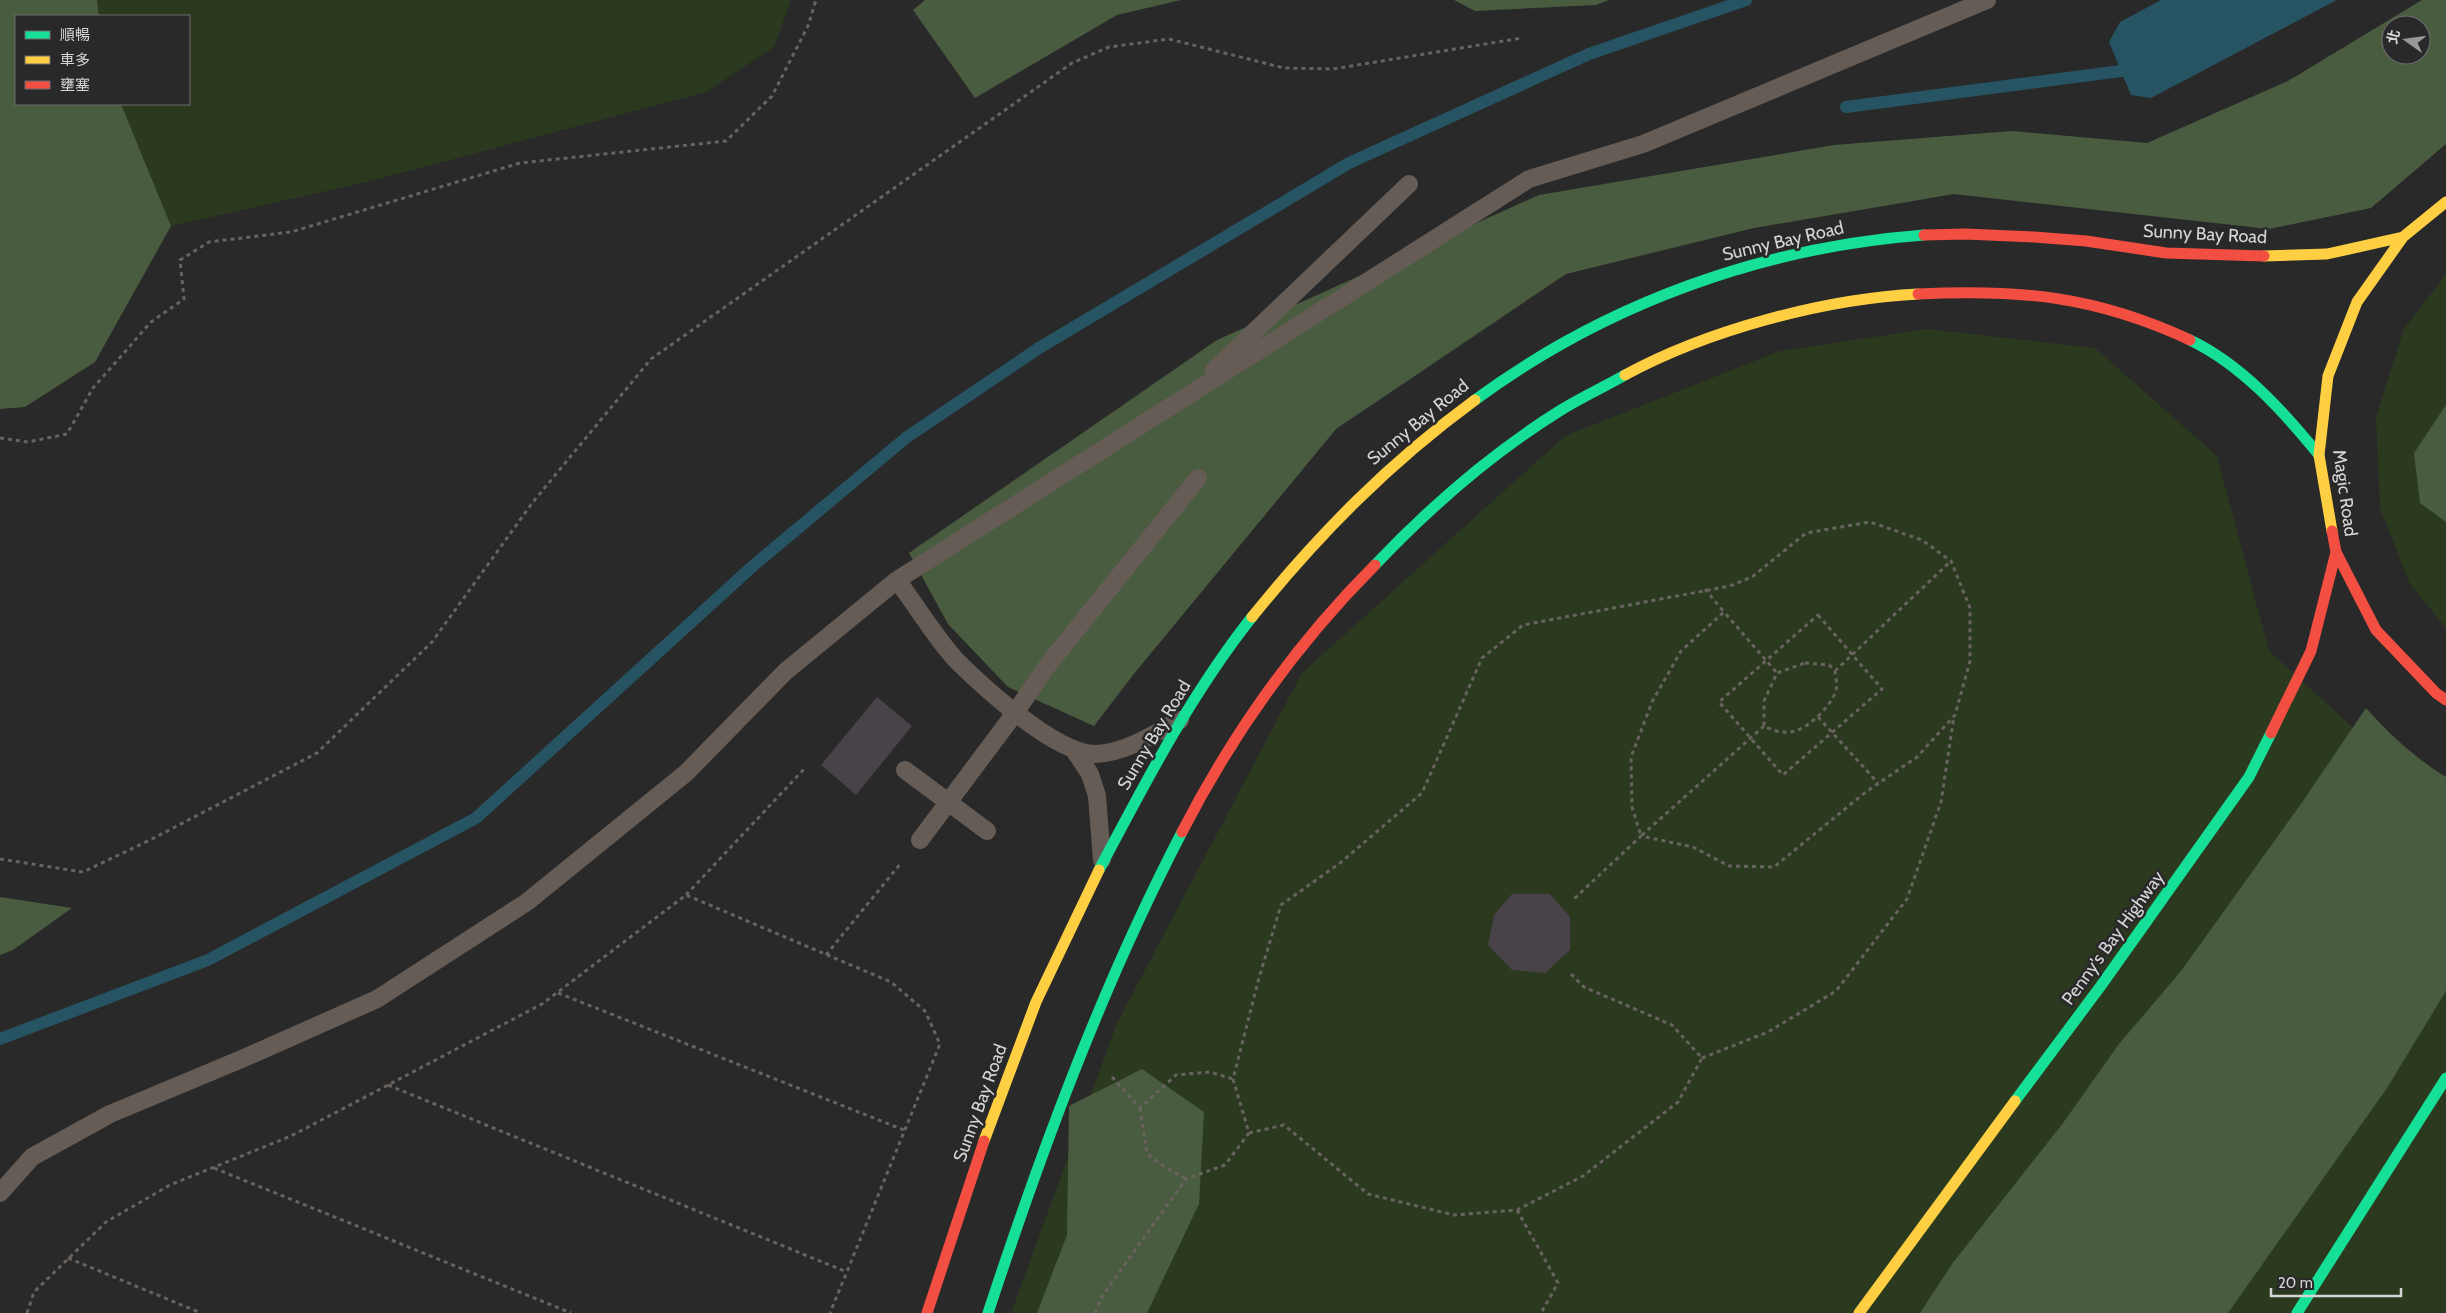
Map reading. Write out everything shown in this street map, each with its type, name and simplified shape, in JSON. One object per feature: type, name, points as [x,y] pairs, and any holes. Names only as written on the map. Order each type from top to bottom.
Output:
[{"type":"main road","name":"Magic Road","points":[[2446,202],[2403,238],[2357,302],[2328,376],[2319,455],[2336,552],[2376,630],[2436,694],[2446,700]]},
{"type":"main road","name":"Sunny Bay Road","points":[[927,1313],[981,1146],[1036,1002],[1102,860],[1181,720],[1233,641],[1290,569],[1368,485],[1428,433],[1491,386],[1555,345],[1624,310],[1697,280],[1773,258],[1849,243],[1925,235],[1998,234],[2077,240],[2175,254],[2306,256],[2403,238]]},
{"type":"main road","points":[[988,1313],[1040,1158],[1084,1044],[1151,894],[1200,798],[1227,751],[1273,685],[1325,617],[1369,566],[1410,525],[1500,449],[1569,405],[1658,358],[1711,337],[1768,319],[1828,305],[1936,293],[1986,293],[2072,300],[2106,306],[2168,328],[2196,343],[2234,370],[2274,404],[2319,455]]},
{"type":"main road","name":"Penny's Bay Highway","points":[[1859,1313],[2100,987],[2249,778],[2310,651],[2336,552]]},
{"type":"main road","points":[[2297,1313],[2446,1078]]},
{"type":"lane","points":[[0,1193],[32,1157],[110,1114],[244,1058],[376,999],[527,902],[686,773],[786,671],[897,580],[1529,179],[1643,144],[1987,0]]},
{"type":"lane","points":[[1184,398],[1409,184]]},
{"type":"lane","points":[[920,840],[1016,714],[1047,666],[1198,478]]},
{"type":"lane","points":[[897,580],[955,658],[1016,714],[1074,750],[1096,754],[1116,750],[1181,720]]},
{"type":"lane","points":[[1074,750],[1090,774],[1098,796],[1102,860]]},
{"type":"lane","points":[[905,770],[987,831]]},
{"type":"path","points":[[0,438],[28,442],[67,434],[93,388],[151,322],[184,299],[180,260],[209,242],[291,232],[520,163],[726,141],[772,96],[808,26],[816,0]]},
{"type":"path","points":[[0,859],[83,872],[152,839],[317,753],[432,642],[533,502],[651,359],[1072,62],[1109,47],[1170,39],[1284,68],[1333,69],[1522,38]]},
{"type":"path","points":[[1096,1313],[1102,1295],[1186,1179],[1225,1165],[1249,1134],[1284,1125],[1368,1194],[1454,1215],[1517,1210],[1583,1176],[1678,1102],[1702,1058],[1768,1032],[1836,991],[1907,899],[1941,802],[1954,715],[1970,661],[1970,608],[1951,561],[1922,540],[1870,522],[1806,533],[1752,577],[1730,586],[1705,589],[1523,625],[1482,658],[1422,793],[1340,863],[1281,905],[1259,978],[1233,1079],[1249,1134]]},
{"type":"path","points":[[1835,671],[1951,561]]},
{"type":"path","points":[[1705,589],[1777,673]]},
{"type":"path","points":[[1641,836],[1632,807],[1631,757],[1652,702],[1681,651],[1724,612]]},
{"type":"path","points":[[1818,615],[1851,654],[1882,689],[1783,776],[1719,702],[1818,615]]},
{"type":"path","points":[[1574,899],[1764,726],[1764,701],[1777,673],[1805,663],[1829,665],[1835,671],[1837,690],[1818,717],[1795,731],[1776,732],[1764,726]]},
{"type":"path","points":[[1641,836],[1693,847],[1729,866],[1774,867],[1878,784],[1917,758],[1954,715]]},
{"type":"path","points":[[1818,717],[1878,784]]},
{"type":"path","points":[[26,1313],[34,1292],[106,1222],[170,1185],[291,1136],[542,1004],[686,895],[805,768]]},
{"type":"path","points":[[826,955],[920,840]]},
{"type":"path","points":[[686,895],[892,982],[925,1011],[940,1044],[830,1313]]},
{"type":"path","points":[[1569,972],[1584,986],[1672,1025],[1702,1058]]},
{"type":"path","points":[[557,992],[904,1130]]},
{"type":"path","points":[[1084,1044],[1140,1108],[1147,1154],[1186,1179]]},
{"type":"path","points":[[1140,1108],[1176,1075],[1210,1072],[1233,1079]]},
{"type":"path","points":[[388,1085],[847,1272]]},
{"type":"path","points":[[213,1168],[571,1313]]},
{"type":"path","points":[[1517,1210],[1558,1283],[1541,1313]]},
{"type":"path","points":[[68,1258],[201,1313]]},
{"type":"green space","points":[[0,0],[97,0],[99,15],[15,15],[15,105],[121,105],[171,226],[95,362],[25,407],[0,409]]},
{"type":"green space","points":[[97,0],[791,0],[774,47],[706,92],[371,181],[171,226],[121,105],[190,105],[190,15],[99,15]]},
{"type":"green space","points":[[925,0],[1181,0],[1117,15],[975,98],[913,10]]},
{"type":"green space","points":[[1454,0],[1609,0],[1596,5],[1475,11]]},
{"type":"green space","points":[[2422,0],[2446,0],[2446,144],[2371,208],[2269,229],[1954,194],[1754,228],[1566,274],[1336,429],[1133,675],[1094,726],[1008,687],[948,624],[909,553],[1217,340],[1539,195],[1834,145],[2012,131],[2147,143],[2288,81],[2381,25],[2381,65],[2431,65],[2431,15],[2397,15]]},
{"type":"green space","points":[[2446,274],[2446,628],[2410,584],[2380,508],[2376,417],[2404,329]]},
{"type":"green space","points":[[1927,329],[2095,348],[2217,456],[2269,651],[2417,786],[2446,802],[2446,1313],[1011,1313],[1117,1023],[1302,673],[1565,436],[1780,351]]},
{"type":"green space","points":[[2446,405],[2446,522],[2420,503],[2414,453]]},
{"type":"green space","points":[[2366,708],[2403,746],[2446,777],[2446,991],[2387,1088],[2228,1313],[1920,1313],[1952,1264],[2063,1123],[2119,1044],[2181,971],[2303,801]]},
{"type":"green space","points":[[0,897],[72,908],[13,950],[0,955]]},
{"type":"green space","points":[[1142,1069],[1204,1112],[1199,1204],[1147,1313],[1037,1313],[1067,1235],[1069,1106]]},
{"type":"water","points":[[2161,0],[2337,0],[2151,98],[2131,95],[2109,42],[2120,22]]},
{"type":"building","points":[[877,697],[912,726],[856,795],[821,765]]},
{"type":"building","points":[[1512,894],[1550,894],[1570,917],[1570,950],[1545,973],[1512,970],[1488,945],[1494,915]]},
{"type":"waterway","points":[[0,1039],[208,960],[476,818],[754,565],[907,437],[1039,348],[1349,163],[1589,54],[1746,0]]},
{"type":"waterway","points":[[1846,107],[2121,71]]},
{"type":"traffic: fast","points":[[1475,400],[1525,366],[1577,335],[1631,309],[1688,286],[1745,267],[1804,252],[1924,235]]},
{"type":"traffic: fast","points":[[2190,340],[2227,362],[2260,390],[2319,455]]},
{"type":"traffic: fast","points":[[1375,565],[1440,501],[1487,462],[1561,410],[1625,375]]},
{"type":"traffic: fast","points":[[1099,870],[1189,708],[1230,646],[1252,617]]},
{"type":"traffic: fast","points":[[2015,1101],[2100,987],[2249,777],[2271,733]]},
{"type":"traffic: fast","points":[[988,1313],[1030,1190],[1075,1069],[1126,949],[1182,832]]},
{"type":"traffic: fast","points":[[2297,1313],[2446,1078]]},
{"type":"traffic: slow","points":[[2332,531],[2319,455],[2328,376],[2357,302],[2403,237],[2446,202]]},
{"type":"traffic: slow","points":[[2264,256],[2327,254],[2403,237]]},
{"type":"traffic: slow","points":[[1625,375],[1692,344],[1767,320],[1844,302],[1918,294]]},
{"type":"traffic: slow","points":[[1252,617],[1277,586],[1356,501],[1413,449],[1475,400]]},
{"type":"traffic: slow","points":[[984,1141],[1036,1002],[1099,870]]},
{"type":"traffic: slow","points":[[1859,1313],[2015,1101]]},
{"type":"traffic: jam","points":[[1924,235],[1965,234],[2034,237],[2086,241],[2166,253],[2264,256]]},
{"type":"traffic: jam","points":[[1918,294],[1990,293],[2057,299],[2090,305],[2122,314],[2156,325],[2190,340]]},
{"type":"traffic: jam","points":[[2332,531],[2336,552],[2376,630],[2436,693],[2446,700]]},
{"type":"traffic: jam","points":[[2271,733],[2311,651],[2336,552]]},
{"type":"traffic: jam","points":[[1182,832],[1222,760],[1268,691],[1319,626],[1375,565]]},
{"type":"traffic: jam","points":[[927,1313],[984,1141]]}]
